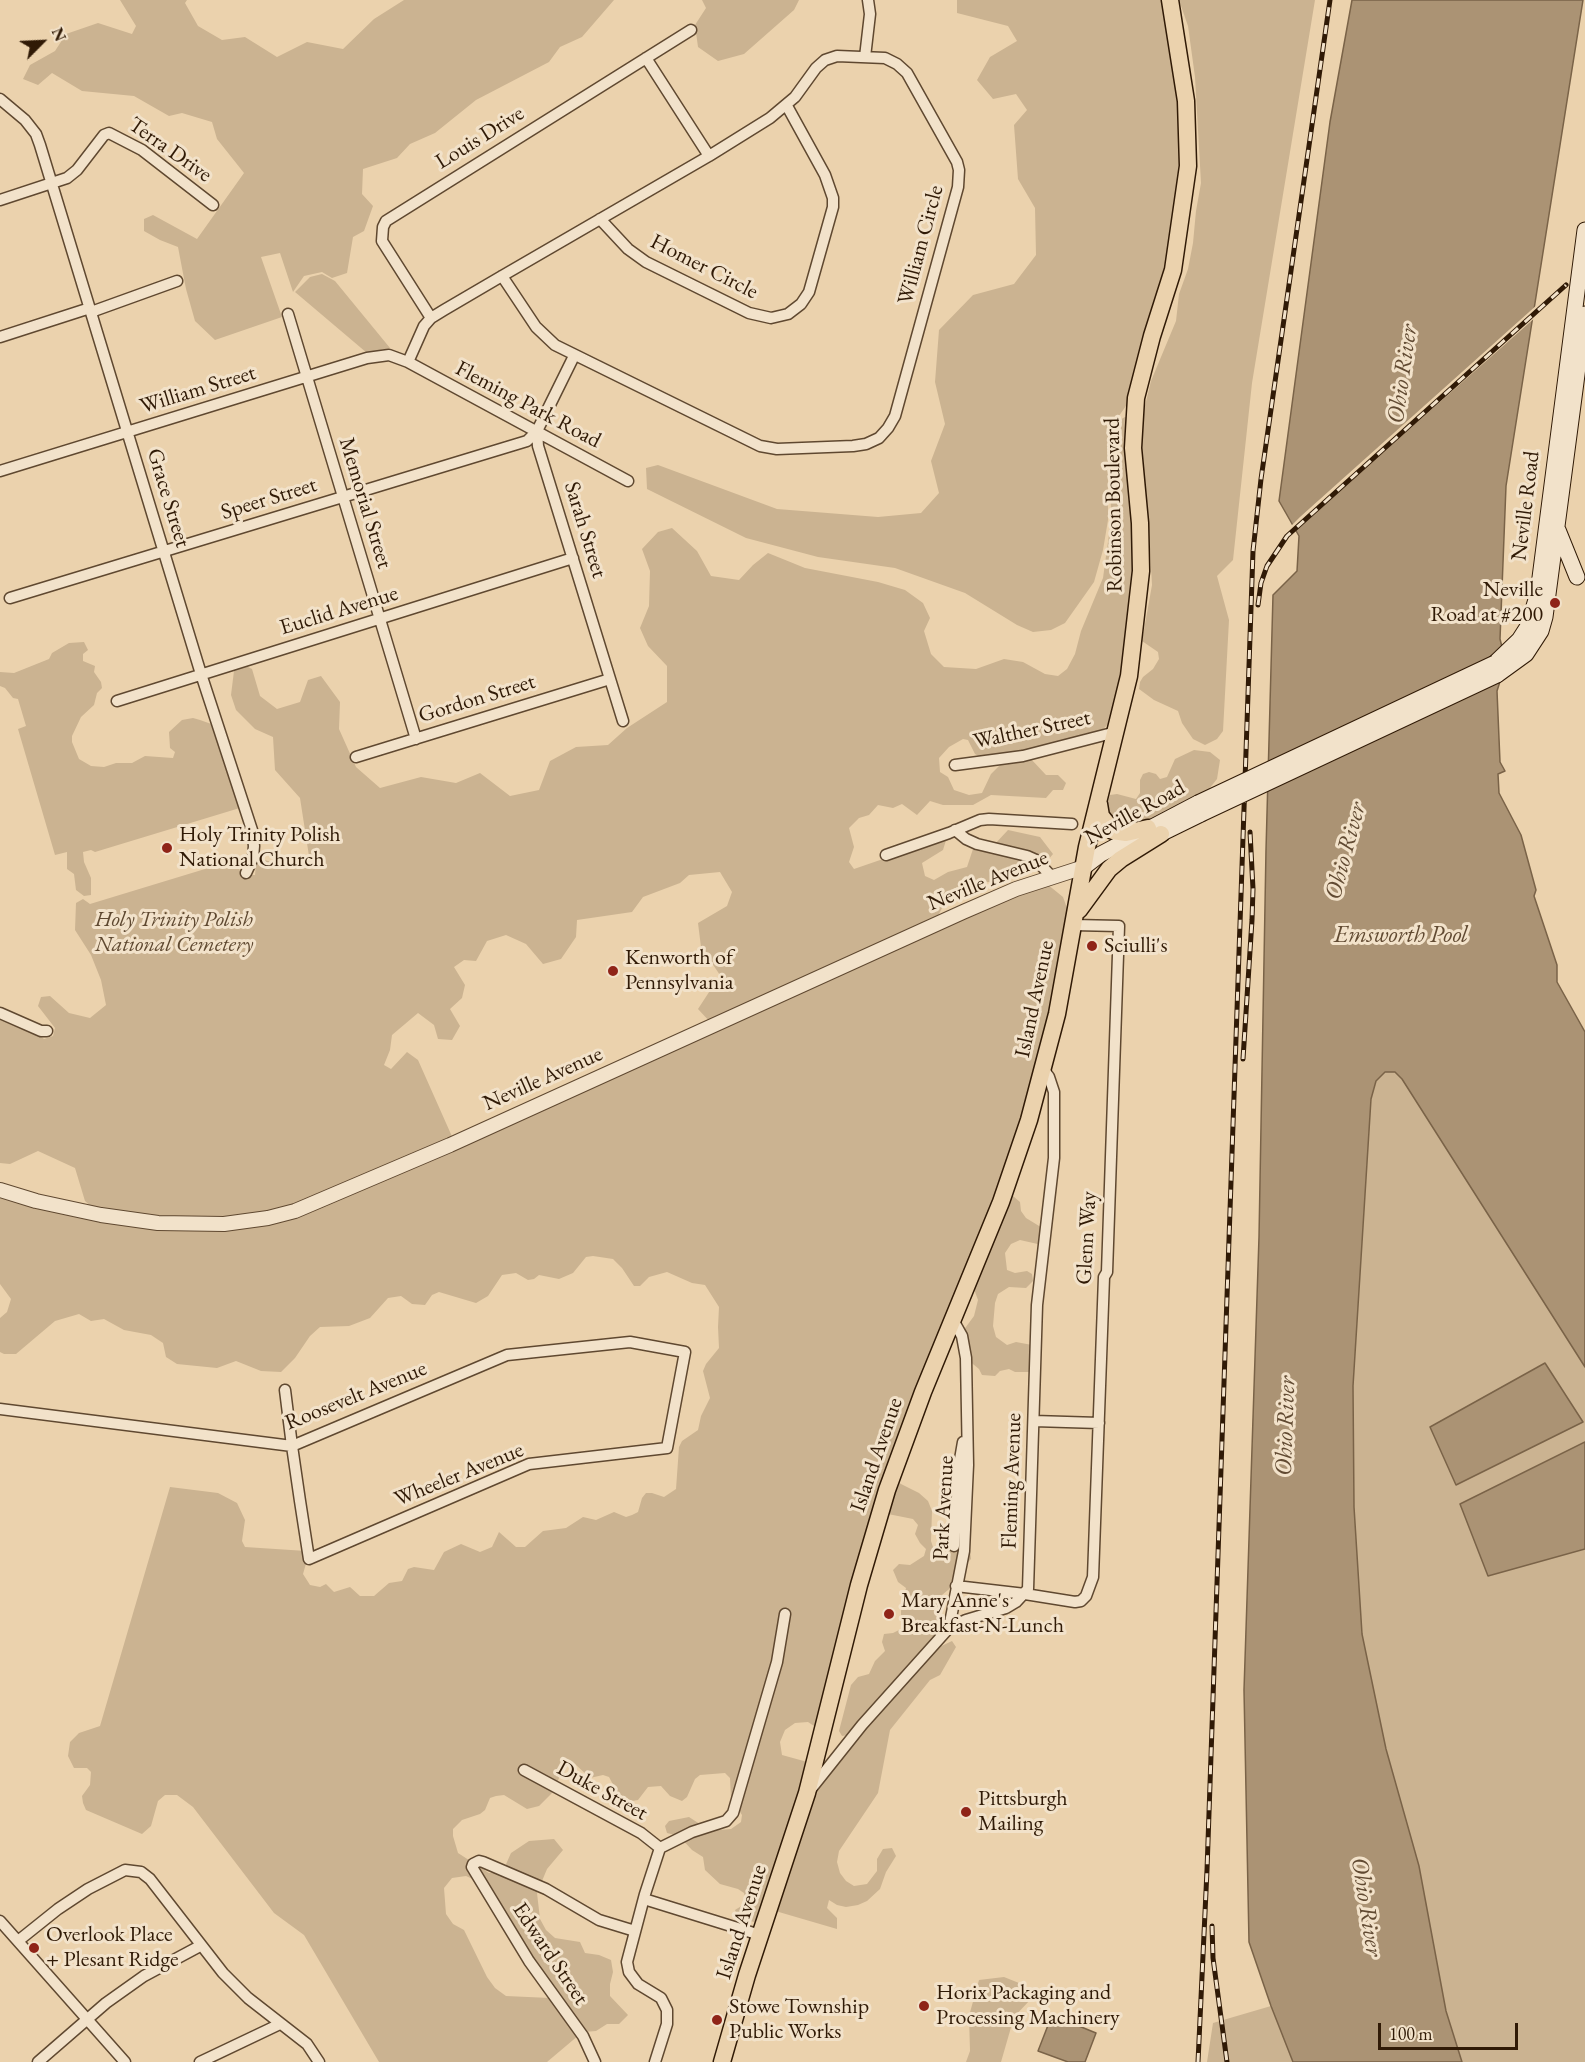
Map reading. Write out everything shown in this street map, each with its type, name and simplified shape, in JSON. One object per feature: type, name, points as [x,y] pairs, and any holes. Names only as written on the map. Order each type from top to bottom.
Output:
[{"type":"main road","name":"Robinson Boulevard","points":[[1084,867],[1099,795],[1129,676],[1141,571],[1140,523],[1132,448],[1136,398],[1152,336],[1173,270],[1188,166],[1186,101],[1170,0]]},
{"type":"main road","name":"Neville Road","points":[[1496,669],[1520,640],[1531,618],[1538,593],[1585,230]]},
{"type":"main road","name":"Neville Road","points":[[1084,867],[1101,854],[1526,654],[1541,631],[1545,617],[1585,314]]},
{"type":"main road","points":[[1557,530],[1577,577]]},
{"type":"main road","points":[[1099,795],[1099,809],[1109,828],[1119,833],[1154,831]]},
{"type":"main road","points":[[1074,920],[1109,869],[1154,831]]},
{"type":"main road","name":"Island Avenue","points":[[723,2062],[760,1935],[807,1793],[887,1490],[923,1392],[1001,1202],[1029,1120],[1057,1014],[1084,867]]},
{"type":"street","points":[[865,57],[870,14],[868,0]]},
{"type":"street","name":"Louis Drive","points":[[431,318],[382,241],[386,221],[691,30]]},
{"type":"street","name":"William Circle","points":[[408,362],[424,327],[431,318],[502,276],[709,156],[770,118],[787,106],[816,68],[825,60],[837,56],[885,58],[897,64],[907,73],[957,162],[959,170],[958,187],[895,416],[883,433],[866,444],[769,448],[555,345],[536,327],[502,276]]},
{"type":"street","points":[[646,58],[709,156]]},
{"type":"street","name":"Grace Street","points":[[0,99],[25,120],[36,134],[52,183],[201,674],[252,830],[253,858],[246,873]]},
{"type":"street","name":"Homer Circle","points":[[600,219],[635,255],[749,313],[771,318],[789,314],[801,304],[809,292],[833,207],[833,198],[825,175],[787,106]]},
{"type":"street","name":"Terra Drive","points":[[52,183],[67,178],[77,170],[104,135],[109,133],[142,150],[213,205]]},
{"type":"street","points":[[0,200],[52,183]]},
{"type":"street","points":[[0,337],[177,281]]},
{"type":"street","name":"Memorial Street","points":[[288,314],[416,739]]},
{"type":"street","name":"William Street","points":[[0,471],[378,356],[389,356],[408,362]]},
{"type":"street","points":[[537,431],[574,356]]},
{"type":"street","name":"Fleming Park Road","points":[[408,362],[628,481]]},
{"type":"street","name":"Speer Street","points":[[10,598],[527,441],[537,431]]},
{"type":"street","name":"Sarah Street","points":[[537,431],[538,446],[623,721]]},
{"type":"street","name":"Euclid Avenue","points":[[117,701],[573,558]]},
{"type":"street","name":"Gordon Street","points":[[356,757],[610,679]]},
{"type":"street","name":"Walther Street","points":[[955,765],[1023,756],[1116,732]]},
{"type":"street","points":[[886,855],[980,820],[1072,824]]},
{"type":"street","points":[[955,830],[977,844],[1036,860],[1053,877]]},
{"type":"street","name":"Neville Avenue","points":[[0,1190],[36,1202],[158,1223],[224,1224],[268,1218],[295,1211],[450,1144],[963,912],[1016,889],[1084,867]]},
{"type":"street","name":"Glenn Way","points":[[1025,1594],[1075,1602],[1086,1596],[1090,1588],[1094,1556],[1119,926],[1074,920]]},
{"type":"street","points":[[0,1013],[41,1031],[47,1031]]},
{"type":"street","name":"Fleming Avenue","points":[[1025,1594],[1029,1582],[1037,1305],[1054,1158],[1054,1092],[1044,1070]]},
{"type":"street","name":"Park Avenue","points":[[949,1628],[964,1551],[968,1465],[966,1358],[962,1336],[953,1320]]},
{"type":"street","name":"Roosevelt Avenue","points":[[0,1409],[292,1446],[507,1355],[630,1342],[685,1352],[667,1448]]},
{"type":"street","points":[[285,1390],[292,1446]]},
{"type":"street","points":[[1034,1421],[1099,1423]]},
{"type":"street","name":"Park Avenue","points":[[954,1546],[959,1465],[966,1424]]},
{"type":"street","name":"Wheeler Avenue","points":[[292,1446],[309,1559],[529,1464],[667,1448]]},
{"type":"street","points":[[956,1586],[1025,1594]]},
{"type":"street","points":[[807,1793],[862,1725],[949,1628],[966,1620],[1006,1608],[1025,1594]]},
{"type":"street","points":[[655,2062],[667,2024],[668,2010],[660,1998],[638,1983],[629,1972],[627,1962],[644,1899],[660,1848],[692,1832],[726,1821],[733,1813],[777,1662],[785,1614]]},
{"type":"street","name":"Duke Street","points":[[524,1770],[641,1833],[660,1848]]},
{"type":"street","name":"Edward Street","points":[[595,2062],[583,2036],[529,1961],[472,1867],[476,1862],[483,1862],[546,1889],[599,1920],[635,1931]]},
{"type":"street","points":[[18,1941],[58,1909],[88,1889],[118,1873],[130,1870],[141,1872],[150,1879],[223,1973],[248,1998],[307,2044],[319,2062]]},
{"type":"street","points":[[644,1899],[760,1935]]},
{"type":"street","points":[[0,1921],[125,2062]]},
{"type":"street","points":[[38,2062],[86,2018],[144,1976],[200,1946]]},
{"type":"street","points":[[200,2062],[280,2024]]},
{"type":"green space","points":[[120,0],[187,0],[185,3],[198,26],[222,40],[245,37],[277,57],[307,42],[343,49],[374,19],[404,0],[614,0],[582,37],[560,47],[549,62],[476,100],[435,133],[410,144],[397,158],[363,169],[362,194],[373,206],[364,231],[353,237],[347,273],[332,278],[322,272],[304,276],[293,292],[280,253],[261,257],[282,317],[215,340],[195,321],[178,247],[144,231],[144,219],[153,215],[197,239],[244,173],[217,139],[212,122],[182,113],[169,116],[134,96],[82,91],[52,73],[38,85],[23,79],[30,65],[55,51],[66,34],[98,23],[132,34],[136,26]]},
{"type":"green space","points":[[702,0],[799,0],[794,10],[744,54],[718,61],[698,47],[695,25],[706,8]]},
{"type":"green space","points":[[957,0],[1168,0],[1185,166],[1170,269],[1135,398],[1116,420],[1108,441],[1108,520],[1094,582],[1065,623],[1051,630],[1033,632],[1017,625],[965,593],[895,568],[818,557],[746,538],[647,489],[646,468],[658,465],[777,509],[878,517],[921,513],[939,493],[931,461],[945,424],[935,382],[939,330],[973,295],[1014,284],[1036,255],[1035,208],[1018,179],[1014,125],[1027,110],[1016,94],[993,99],[977,80],[990,57],[1017,41],[1008,26],[957,13]]},
{"type":"green space","points":[[1179,0],[1315,0],[1252,383],[1233,560],[1217,576],[1229,620],[1223,731],[1217,739],[1205,745],[1193,739],[1182,723],[1178,711],[1154,700],[1139,689],[1143,677],[1153,669],[1159,659],[1158,652],[1142,641],[1152,585],[1149,531],[1140,480],[1140,426],[1151,381],[1176,321],[1179,294],[1188,269],[1193,243],[1201,183],[1195,77],[1188,26]]},
{"type":"green space","points":[[322,274],[335,281],[390,348],[367,353],[295,292],[310,277]]},
{"type":"green space","name":"Holy Trinity Polish National Cemetery","points":[[1130,417],[1139,524],[1118,715],[1101,731],[1083,734],[1073,741],[986,760],[975,754],[968,740],[963,739],[949,747],[939,758],[940,772],[948,777],[954,790],[969,795],[982,793],[991,774],[1001,764],[1031,759],[1046,775],[1058,775],[1066,783],[1063,790],[1053,790],[1046,798],[991,795],[973,805],[943,805],[930,801],[917,815],[902,804],[893,808],[878,805],[869,815],[859,818],[849,828],[854,847],[849,862],[854,869],[947,837],[943,850],[922,863],[925,876],[934,880],[948,872],[967,867],[973,849],[994,845],[1008,830],[1040,837],[1053,854],[1048,860],[1041,858],[1021,869],[1009,880],[979,883],[944,904],[935,922],[711,1023],[698,1009],[713,986],[722,978],[701,947],[698,923],[727,906],[732,892],[720,872],[689,875],[680,883],[643,897],[632,912],[577,920],[576,937],[561,959],[543,964],[526,944],[506,935],[487,941],[476,961],[464,960],[454,967],[465,985],[462,998],[450,1009],[460,1026],[452,1040],[438,1039],[434,1025],[418,1013],[392,1035],[390,1050],[384,1065],[391,1069],[407,1052],[418,1060],[454,1141],[294,1209],[223,1223],[97,1212],[85,1201],[75,1168],[38,1151],[10,1164],[0,1163],[0,1015],[32,1027],[44,1039],[53,1036],[55,1028],[38,1006],[41,997],[50,996],[69,1013],[90,1018],[106,1005],[101,980],[91,955],[75,930],[76,903],[83,899],[90,904],[228,862],[248,875],[255,875],[256,864],[261,859],[282,865],[298,865],[309,856],[300,798],[275,770],[273,737],[255,729],[236,710],[231,695],[234,671],[244,665],[252,669],[260,696],[277,709],[300,702],[308,680],[321,676],[340,702],[339,729],[356,767],[380,788],[421,777],[456,783],[480,773],[510,796],[539,790],[550,761],[576,747],[608,745],[627,728],[667,702],[667,666],[648,646],[640,628],[649,606],[650,571],[642,549],[658,532],[672,528],[697,551],[711,576],[739,580],[768,553],[805,568],[878,582],[905,590],[923,603],[930,618],[924,631],[931,654],[944,667],[976,669],[1004,659],[1023,662],[1045,674],[1058,676],[1067,669],[1075,654],[1081,631],[1103,578],[1111,520],[1110,441],[1118,421]]},
{"type":"green space","points":[[84,642],[88,650],[83,654],[83,661],[95,666],[94,672],[102,688],[97,693],[94,705],[81,717],[72,736],[79,759],[91,766],[104,767],[116,763],[132,763],[145,756],[173,758],[175,752],[170,748],[169,732],[182,720],[193,718],[200,720],[217,726],[243,807],[95,852],[91,850],[83,852],[84,862],[91,878],[91,895],[84,896],[76,890],[74,874],[67,869],[67,852],[55,855],[18,729],[26,726],[18,699],[13,698],[5,688],[0,686],[0,672],[14,673],[49,659],[52,653],[69,643]]},
{"type":"green space","points":[[1194,750],[1210,752],[1220,760],[1217,779],[1209,789],[1194,799],[1153,818],[1129,825],[1122,825],[1111,819],[1106,808],[1110,795],[1117,794],[1136,799],[1140,793],[1140,780],[1143,774],[1149,772],[1156,774],[1160,779],[1167,777],[1175,759]]},
{"type":"green space","points":[[1047,884],[1063,897],[1071,919],[1024,1124],[922,1381],[820,1730],[808,1722],[795,1723],[785,1730],[780,1742],[782,1755],[811,1763],[763,1914],[754,1922],[738,1917],[735,1910],[746,1900],[744,1893],[720,1884],[705,1870],[703,1857],[692,1850],[679,1836],[667,1833],[665,1826],[669,1821],[689,1817],[706,1828],[718,1830],[731,1829],[741,1822],[742,1815],[731,1799],[730,1778],[725,1773],[700,1775],[695,1779],[687,1797],[682,1801],[670,1796],[661,1786],[648,1787],[638,1800],[632,1801],[618,1794],[609,1777],[603,1775],[590,1778],[575,1764],[568,1765],[552,1793],[539,1806],[527,1809],[504,1795],[490,1798],[485,1810],[462,1820],[453,1829],[453,1836],[458,1853],[489,1873],[503,1871],[511,1853],[529,1841],[554,1839],[563,1850],[547,1869],[537,1893],[540,1919],[546,1930],[555,1938],[580,1942],[585,1953],[611,1960],[613,1972],[610,1996],[628,2015],[619,2024],[607,2024],[596,2031],[584,2032],[536,1967],[486,1885],[466,1876],[452,1878],[444,1888],[446,1914],[453,1924],[464,1930],[487,1977],[495,1988],[506,1996],[550,1998],[579,2035],[547,2062],[379,2062],[304,1935],[274,1913],[193,1807],[177,1795],[165,1795],[158,1801],[151,1826],[142,1834],[86,1810],[83,1803],[82,1796],[90,1785],[91,1772],[87,1768],[74,1768],[68,1756],[70,1742],[79,1733],[100,1726],[170,1487],[218,1493],[237,1503],[245,1520],[242,1541],[245,1547],[306,1551],[307,1560],[303,1574],[310,1585],[320,1587],[326,1584],[334,1592],[350,1587],[360,1596],[374,1596],[389,1583],[402,1581],[408,1569],[414,1567],[434,1570],[444,1552],[461,1544],[480,1552],[492,1547],[499,1532],[516,1547],[525,1547],[543,1531],[566,1528],[583,1517],[596,1520],[614,1512],[626,1517],[638,1512],[646,1493],[664,1497],[676,1489],[679,1447],[682,1441],[698,1430],[701,1416],[710,1398],[703,1371],[719,1348],[719,1307],[705,1285],[692,1283],[667,1272],[649,1277],[640,1286],[634,1286],[613,1259],[593,1256],[586,1257],[573,1273],[559,1279],[539,1275],[528,1280],[516,1273],[502,1275],[488,1296],[476,1303],[439,1292],[432,1295],[425,1305],[412,1304],[401,1296],[388,1298],[370,1318],[349,1326],[320,1327],[281,1372],[261,1371],[236,1361],[217,1368],[177,1364],[166,1357],[163,1343],[151,1335],[124,1330],[104,1319],[91,1321],[79,1314],[55,1321],[16,1354],[4,1354],[0,1352],[0,1318],[7,1312],[11,1299],[0,1284],[0,1192],[158,1225],[295,1214],[1018,892]]},
{"type":"green space","points":[[1385,1072],[1395,1072],[1402,1079],[1585,1367],[1585,1442],[1460,1504],[1488,1576],[1585,1549],[1585,2062],[1462,2062],[1446,2011],[1419,1866],[1386,1749],[1371,1680],[1362,1634],[1354,1507],[1353,1386],[1371,1099],[1376,1081]]},
{"type":"green space","points":[[1006,1195],[1013,1196],[1020,1202],[1021,1211],[1026,1218],[1044,1229],[1042,1245],[1020,1240],[1011,1244],[1005,1253],[1007,1270],[1015,1273],[1027,1271],[1032,1274],[1033,1281],[1026,1288],[1009,1287],[998,1294],[993,1326],[996,1337],[1007,1345],[1016,1342],[1032,1345],[1035,1372],[1015,1372],[1009,1369],[1000,1371],[995,1376],[982,1375],[979,1369],[968,1360],[963,1331],[974,1316],[978,1300],[971,1281]]},
{"type":"green space","points":[[893,1480],[919,1493],[928,1501],[932,1511],[931,1541],[934,1550],[940,1553],[946,1551],[952,1543],[963,1544],[970,1550],[971,1559],[960,1570],[954,1585],[942,1595],[939,1605],[941,1627],[937,1636],[930,1641],[929,1648],[848,1735],[842,1736],[839,1731],[851,1685],[858,1677],[869,1674],[875,1661],[885,1651],[882,1642],[884,1634],[901,1629],[901,1611],[906,1588],[898,1582],[893,1570],[899,1564],[910,1565],[924,1556],[926,1549],[915,1534],[918,1525],[913,1519],[883,1513]]},
{"type":"green space","points":[[952,1641],[956,1647],[940,1675],[930,1680],[890,1730],[878,1793],[839,1851],[837,1862],[840,1873],[854,1886],[867,1884],[877,1871],[877,1859],[883,1849],[892,1848],[896,1856],[886,1872],[880,1889],[867,1901],[858,1905],[846,1907],[829,1900],[827,1908],[837,1918],[837,1929],[772,1910],[811,1793],[931,1651]]},
{"type":"green space","points":[[1004,1977],[1024,1985],[1030,2000],[1014,2017],[1001,2062],[966,2062],[970,2051],[969,2016],[979,1980]]},
{"type":"green space","points":[[1271,2006],[1293,2062],[1207,2062],[1213,2023]]},
{"type":"water","name":"Emsworth Pool","points":[[1352,0],[1583,0],[1506,486],[1500,639],[1504,655],[1503,672],[1497,691],[1500,762],[1505,771],[1498,774],[1499,793],[1521,835],[1536,890],[1534,896],[1557,965],[1557,982],[1585,1032],[1585,1367],[1402,1079],[1395,1072],[1385,1072],[1376,1081],[1371,1099],[1353,1386],[1354,1507],[1362,1634],[1386,1749],[1419,1866],[1446,2011],[1462,2062],[1293,2062],[1249,1942],[1244,1690],[1259,1237],[1273,595],[1297,571],[1299,536],[1279,501],[1330,122]]},
{"type":"water","points":[[1545,1363],[1583,1422],[1456,1485],[1430,1427]]},
{"type":"water","points":[[1585,1442],[1585,1549],[1488,1576],[1460,1504]]},
{"type":"water","points":[[1052,2015],[1096,2033],[1085,2062],[1068,2062],[1038,2051]]},
{"type":"pier","points":[[1538,304],[1537,316],[1293,532],[1290,527],[1300,517]]},
{"type":"railway","points":[[1198,2062],[1207,1870],[1253,551],[1261,479],[1330,0]]},
{"type":"railway","points":[[1258,605],[1261,583],[1267,566],[1287,536],[1566,285]]},
{"type":"railway","points":[[1243,1059],[1253,889],[1250,832]]},
{"type":"railway","points":[[1212,1926],[1213,1958],[1227,2062]]},
{"type":"place","name":"Neville Road at #200","points":[[1555,603]]},
{"type":"place","name":"Holy Trinity Polish National Church","points":[[167,848]]},
{"type":"place","name":"Sciulli's","points":[[1092,946]]},
{"type":"place","name":"Kenworth of Pennsylvania","points":[[613,971]]},
{"type":"place","name":"Mary Anne's Breakfast-N-Lunch","points":[[889,1614]]},
{"type":"place","name":"Pittsburgh Mailing","points":[[966,1812]]},
{"type":"place","name":"Overlook Place + Plesant Ridge","points":[[34,1948]]},
{"type":"place","name":"Horix Packaging and Processing Machinery","points":[[924,2006]]},
{"type":"place","name":"Stowe Township Public Works","points":[[717,2020]]},
{"type":"water label","name":"Ohio River","points":[[1403,374]]},
{"type":"water label","name":"Ohio River","points":[[1346,851]]},
{"type":"water label","name":"Ohio River","points":[[1286,1426]]},
{"type":"water label","name":"Ohio River","points":[[1366,1907]]}]
